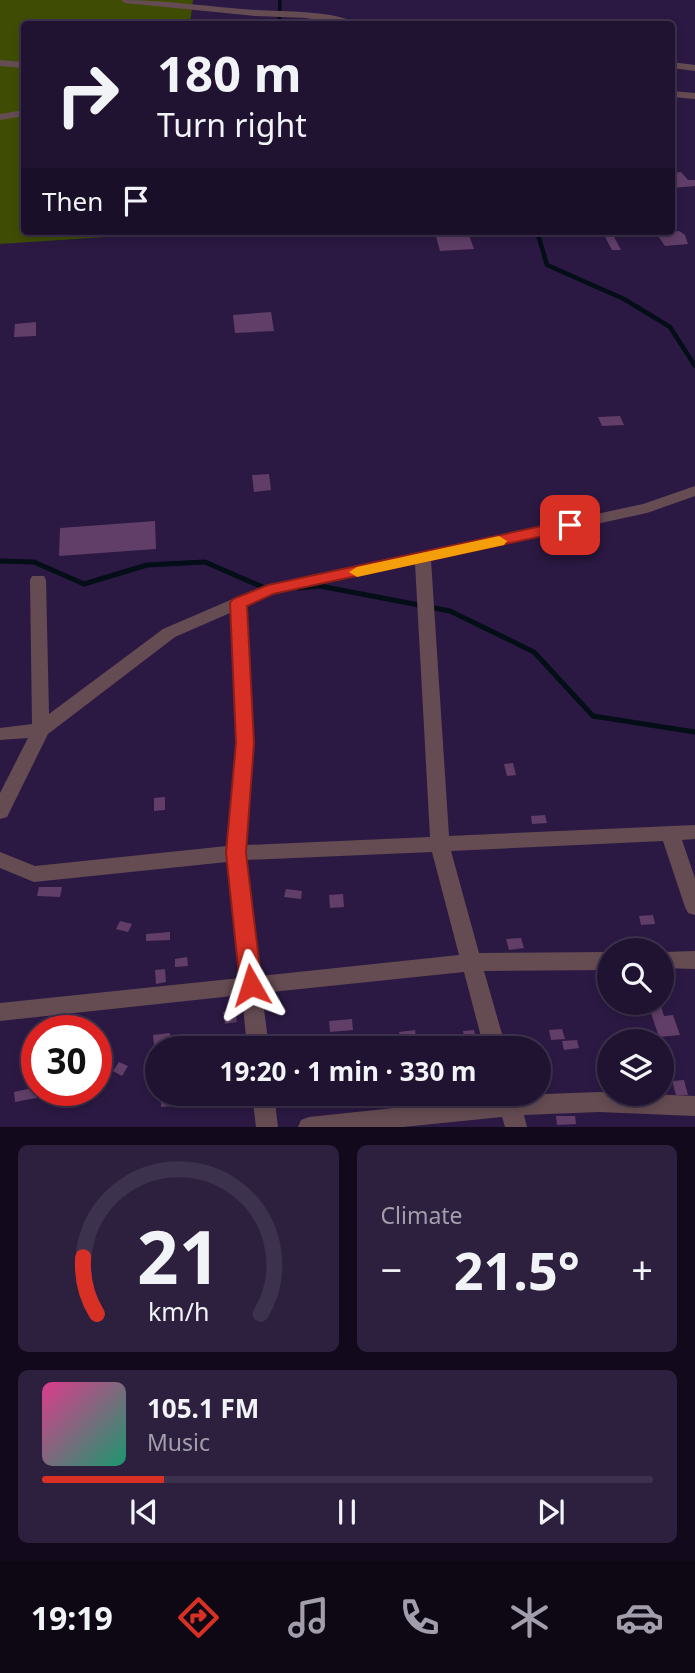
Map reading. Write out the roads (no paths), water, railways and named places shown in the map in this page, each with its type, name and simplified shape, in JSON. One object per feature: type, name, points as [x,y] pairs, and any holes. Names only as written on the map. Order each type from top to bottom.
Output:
[{"type":"street","points":[[125,0],[255,13],[306,15],[337,21]]},
{"type":"street","points":[[0,63],[21,65]]},
{"type":"street","points":[[675,65],[695,68]]},
{"type":"street","points":[[675,94],[695,96]]},
{"type":"street","points":[[0,117],[21,114]]},
{"type":"street","points":[[0,812],[41,730],[169,633],[268,590],[647,508],[695,491]]},
{"type":"street","points":[[423,558],[440,846],[492,1036]]},
{"type":"street","points":[[38,580],[41,730]]},
{"type":"street","points":[[238,603],[245,743],[236,853],[257,1036]]},
{"type":"street","points":[[0,734],[41,730]]},
{"type":"street","points":[[0,860],[34,874],[236,853],[440,846],[695,832]]},
{"type":"street","points":[[670,834],[695,908]]},
{"type":"street","points":[[674,960],[695,960]]},
{"type":"street","points":[[0,1012],[472,962],[597,961]]},
{"type":"street","points":[[309,1127],[512,1109],[652,1102],[695,1106]]},
{"type":"street","points":[[264,1106],[267,1127]]},
{"type":"waterway","points":[[279,21],[280,0]]},
{"type":"waterway","points":[[538,235],[547,265],[624,299],[670,327],[695,366]]},
{"type":"waterway","points":[[0,561],[34,562],[84,584],[147,565],[205,562],[267,589]]},
{"type":"waterway","points":[[298,588],[320,586],[450,611],[534,652],[593,716],[695,732]]}]
